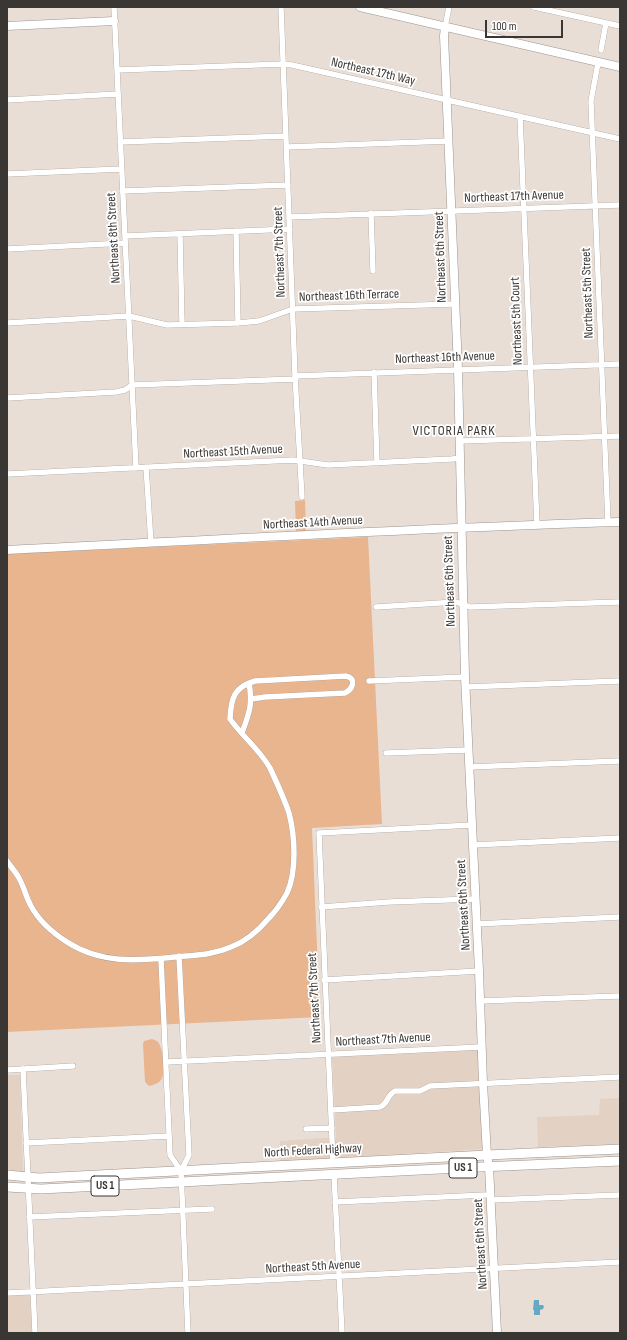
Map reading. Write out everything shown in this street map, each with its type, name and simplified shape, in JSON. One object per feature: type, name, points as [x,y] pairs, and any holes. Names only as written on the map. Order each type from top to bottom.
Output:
[{"type":"main road","name":"North Federal Highway","points":[[7,1175],[28,1178],[620,1149]]},
{"type":"main road","name":"North Federal Highway","points":[[7,1187],[28,1189],[487,1166],[620,1161]]},
{"type":"main road","points":[[334,1174],[349,1162]]},
{"type":"main road","points":[[314,1175],[328,1169],[334,1163]]},
{"type":"street","name":"Northeast 8th Street","points":[[114,7],[136,468]]},
{"type":"street","name":"Northeast 7th Street","points":[[281,7],[302,497]]},
{"type":"street","points":[[360,7],[386,10],[445,27],[620,67]]},
{"type":"street","name":"Northeast 6th Street","points":[[449,7],[444,36],[458,369],[465,677],[488,1198],[497,1333]]},
{"type":"street","points":[[534,7],[620,26]]},
{"type":"street","points":[[7,26],[114,21]]},
{"type":"street","points":[[601,50],[606,23]]},
{"type":"street","name":"Northeast 5th Street","points":[[598,63],[591,101],[608,523]]},
{"type":"street","name":"Northeast 17th Way","points":[[117,70],[284,64],[620,139]]},
{"type":"street","points":[[7,100],[118,94]]},
{"type":"street","name":"Northeast 5th Court","points":[[520,116],[537,524]]},
{"type":"street","points":[[120,142],[286,136]]},
{"type":"street","points":[[287,147],[449,141]]},
{"type":"street","points":[[7,174],[121,168]]},
{"type":"street","points":[[122,191],[288,185]]},
{"type":"street","name":"Northeast 17th Avenue","points":[[289,217],[620,205]]},
{"type":"street","points":[[371,213],[373,271]]},
{"type":"street","points":[[125,236],[290,229]]},
{"type":"street","points":[[236,231],[238,322]]},
{"type":"street","points":[[180,234],[182,324]]},
{"type":"street","points":[[7,249],[125,243]]},
{"type":"street","name":"Northeast 16th Terrace","points":[[7,323],[129,316],[167,325],[238,322],[259,321],[293,309],[455,304]]},
{"type":"street","name":"Northeast 16th Avenue","points":[[7,398],[116,392],[125,390],[132,385],[296,378],[374,372],[620,364]]},
{"type":"street","points":[[374,372],[377,463]]},
{"type":"street","points":[[460,441],[620,436]]},
{"type":"street","name":"Northeast 15th Avenue","points":[[7,474],[293,460],[328,465],[452,460],[460,458]]},
{"type":"street","points":[[146,467],[151,543]]},
{"type":"street","name":"Northeast 14th Avenue","points":[[7,550],[537,524],[620,522]]},
{"type":"street","points":[[376,607],[456,602],[470,607],[620,602]]},
{"type":"street","points":[[7,861],[18,876],[32,907],[47,927],[67,942],[84,951],[106,958],[125,961],[161,959],[179,956],[197,956],[217,952],[244,941],[261,928],[276,910],[287,893],[292,873],[294,853],[288,813],[269,767],[232,721],[231,707],[234,694],[242,686],[255,681],[346,676],[352,680],[353,685],[351,690],[345,693],[251,699]]},
{"type":"street","points":[[369,681],[465,677]]},
{"type":"street","points":[[466,687],[620,681]]},
{"type":"street","points":[[242,733],[251,699],[249,683]]},
{"type":"street","points":[[232,721],[246,722]]},
{"type":"street","points":[[386,753],[468,750]]},
{"type":"street","points":[[469,767],[620,761]]},
{"type":"street","name":"Northeast 7th Street","points":[[334,1163],[324,980],[319,833],[472,825]]},
{"type":"street","points":[[473,845],[620,838]]},
{"type":"street","points":[[321,907],[389,902],[475,899]]},
{"type":"street","points":[[476,924],[620,917]]},
{"type":"street","points":[[179,956],[189,1155],[181,1171]]},
{"type":"street","points":[[161,959],[167,1062],[170,1155],[181,1171],[188,1333]]},
{"type":"street","points":[[324,980],[479,972]]},
{"type":"street","points":[[480,1001],[620,996]]},
{"type":"street","name":"Northeast 7th Avenue","points":[[167,1062],[481,1047]]},
{"type":"street","points":[[7,1070],[72,1066]]},
{"type":"street","points":[[23,1070],[35,1333]]},
{"type":"street","points":[[332,1110],[380,1107],[386,1103],[389,1096],[394,1091],[420,1091],[427,1086],[620,1076]]},
{"type":"street","points":[[306,1129],[332,1128]]},
{"type":"street","points":[[26,1143],[169,1136]]},
{"type":"street","points":[[334,1174],[342,1333]]},
{"type":"street","points":[[335,1202],[620,1195]]},
{"type":"street","points":[[29,1217],[212,1209]]},
{"type":"street","name":"Northeast 5th Avenue","points":[[7,1293],[620,1262]]},
{"type":"street","name":"Northeast 6th Street","points":[[492,1268],[492,1333]]},
{"type":"shaded area","points":[[305,500],[306,533],[296,533],[295,501]]},
{"type":"shaded area","points":[[368,537],[382,824],[312,828],[320,1017],[7,1032],[7,554]]},
{"type":"shaded area","points":[[152,1039],[157,1041],[161,1048],[164,1070],[160,1081],[149,1086],[145,1082],[143,1044],[144,1041]]},
{"type":"shaded area","points":[[478,1050],[483,1149],[281,1162],[280,1141],[336,1137],[332,1057]]},
{"type":"shaded area","points":[[7,1075],[20,1075],[23,1173],[7,1169]]},
{"type":"shaded area","points":[[620,1098],[620,1144],[538,1147],[537,1117],[599,1115],[600,1099]]},
{"type":"shaded area","points":[[30,1294],[32,1333],[7,1333],[7,1296]]},
{"type":"water","points":[[534,1300],[539,1300],[539,1305],[543,1305],[544,1307],[540,1310],[540,1315],[534,1315]]},
{"type":"district","name":"VICTORIA PARK","points":[[454,431]]}]
